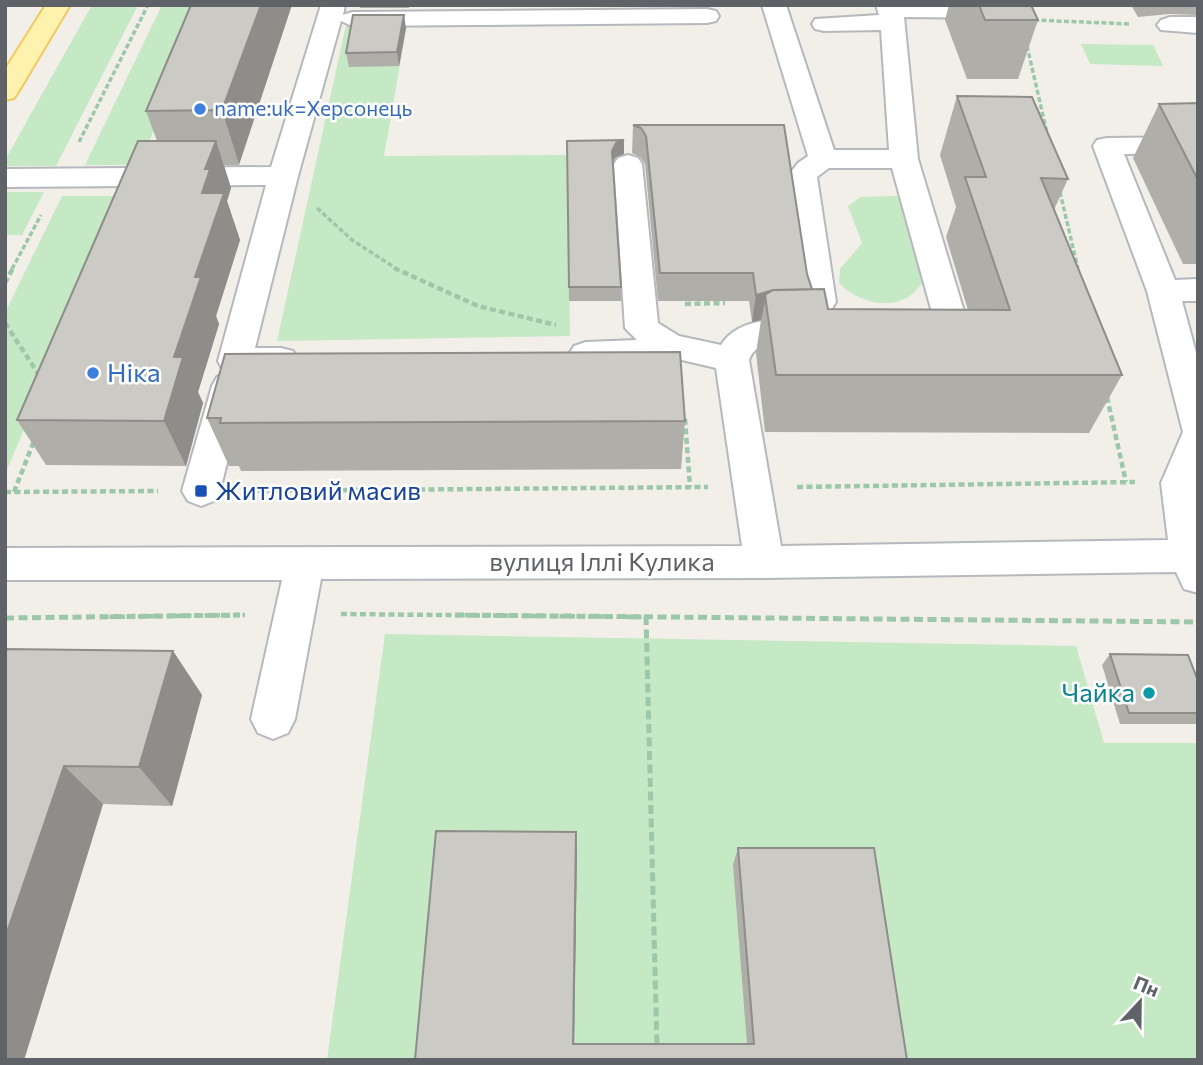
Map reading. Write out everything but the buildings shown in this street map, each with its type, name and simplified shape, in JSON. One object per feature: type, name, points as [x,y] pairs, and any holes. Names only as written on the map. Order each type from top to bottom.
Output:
[{"type":"main road","points":[[5,92],[58,5]]},
{"type":"street","points":[[774,5],[823,159]]},
{"type":"street","points":[[201,491],[283,176],[331,12],[707,16]]},
{"type":"street","points":[[887,333],[939,331],[950,318],[904,159],[890,12]]},
{"type":"street","points":[[824,24],[890,12],[1011,14]]},
{"type":"street","points":[[1170,25],[1198,25]]},
{"type":"street","points":[[1198,145],[1107,146],[1163,291],[1198,427]]},
{"type":"street","points":[[820,302],[802,177],[808,169],[823,159],[904,159]]},
{"type":"street","points":[[628,164],[642,328],[669,345],[732,360]]},
{"type":"street","points":[[5,178],[283,176]]},
{"type":"street","points":[[1163,291],[1198,290]]},
{"type":"street","points":[[764,562],[732,360],[734,350],[749,336],[831,333]]},
{"type":"street","points":[[556,340],[633,353],[669,345]]},
{"type":"street","points":[[235,360],[310,359]]},
{"type":"street","points":[[1195,563],[1180,483],[1198,437]]},
{"type":"street","points":[[273,719],[305,562]]},
{"type":"street","name":"вулиця Іллі Кулика","points":[[5,564],[1195,563]]},
{"type":"path","points":[[1048,137],[1011,14],[1052,23],[1170,25]]},
{"type":"path","points":[[283,176],[355,243],[407,276],[556,340]]},
{"type":"path","points":[[1060,190],[1078,270]]},
{"type":"path","points":[[5,323],[46,385]]},
{"type":"path","points":[[1105,389],[1126,482]]},
{"type":"path","points":[[684,411],[690,488]]},
{"type":"path","points":[[14,492],[38,432]]},
{"type":"path","points":[[753,488],[1180,483]]},
{"type":"path","points":[[5,492],[709,488]]},
{"type":"path","points":[[5,618],[295,614],[1198,622]]},
{"type":"path","points":[[646,616],[658,1055]]},
{"type":"green space","points":[[92,5],[138,5],[56,166],[5,166],[5,160]]},
{"type":"green space","points":[[162,5],[208,5],[139,165],[85,165]]},
{"type":"green space","points":[[346,25],[407,25],[384,156],[567,155],[570,336],[277,341]]},
{"type":"green space","points":[[1081,44],[1153,45],[1163,66],[1090,64]]},
{"type":"green space","points":[[5,192],[44,192],[22,235],[5,235]]},
{"type":"green space","points":[[62,196],[124,196],[5,474],[5,313]]},
{"type":"green space","points":[[897,196],[903,203],[927,277],[914,292],[903,299],[874,302],[854,295],[839,283],[840,269],[862,243],[848,206],[861,197]]},
{"type":"green space","points":[[385,634],[1076,646],[1104,743],[1198,743],[1198,1060],[327,1060]]},
{"type":"place","name":"name:uk=Херсонець","points":[[200,109]]},
{"type":"place","name":"Ніка","points":[[93,373]]},
{"type":"place","name":"Житловий масив","points":[[201,491]]},
{"type":"place","name":"Чайка","points":[[1149,693]]}]
